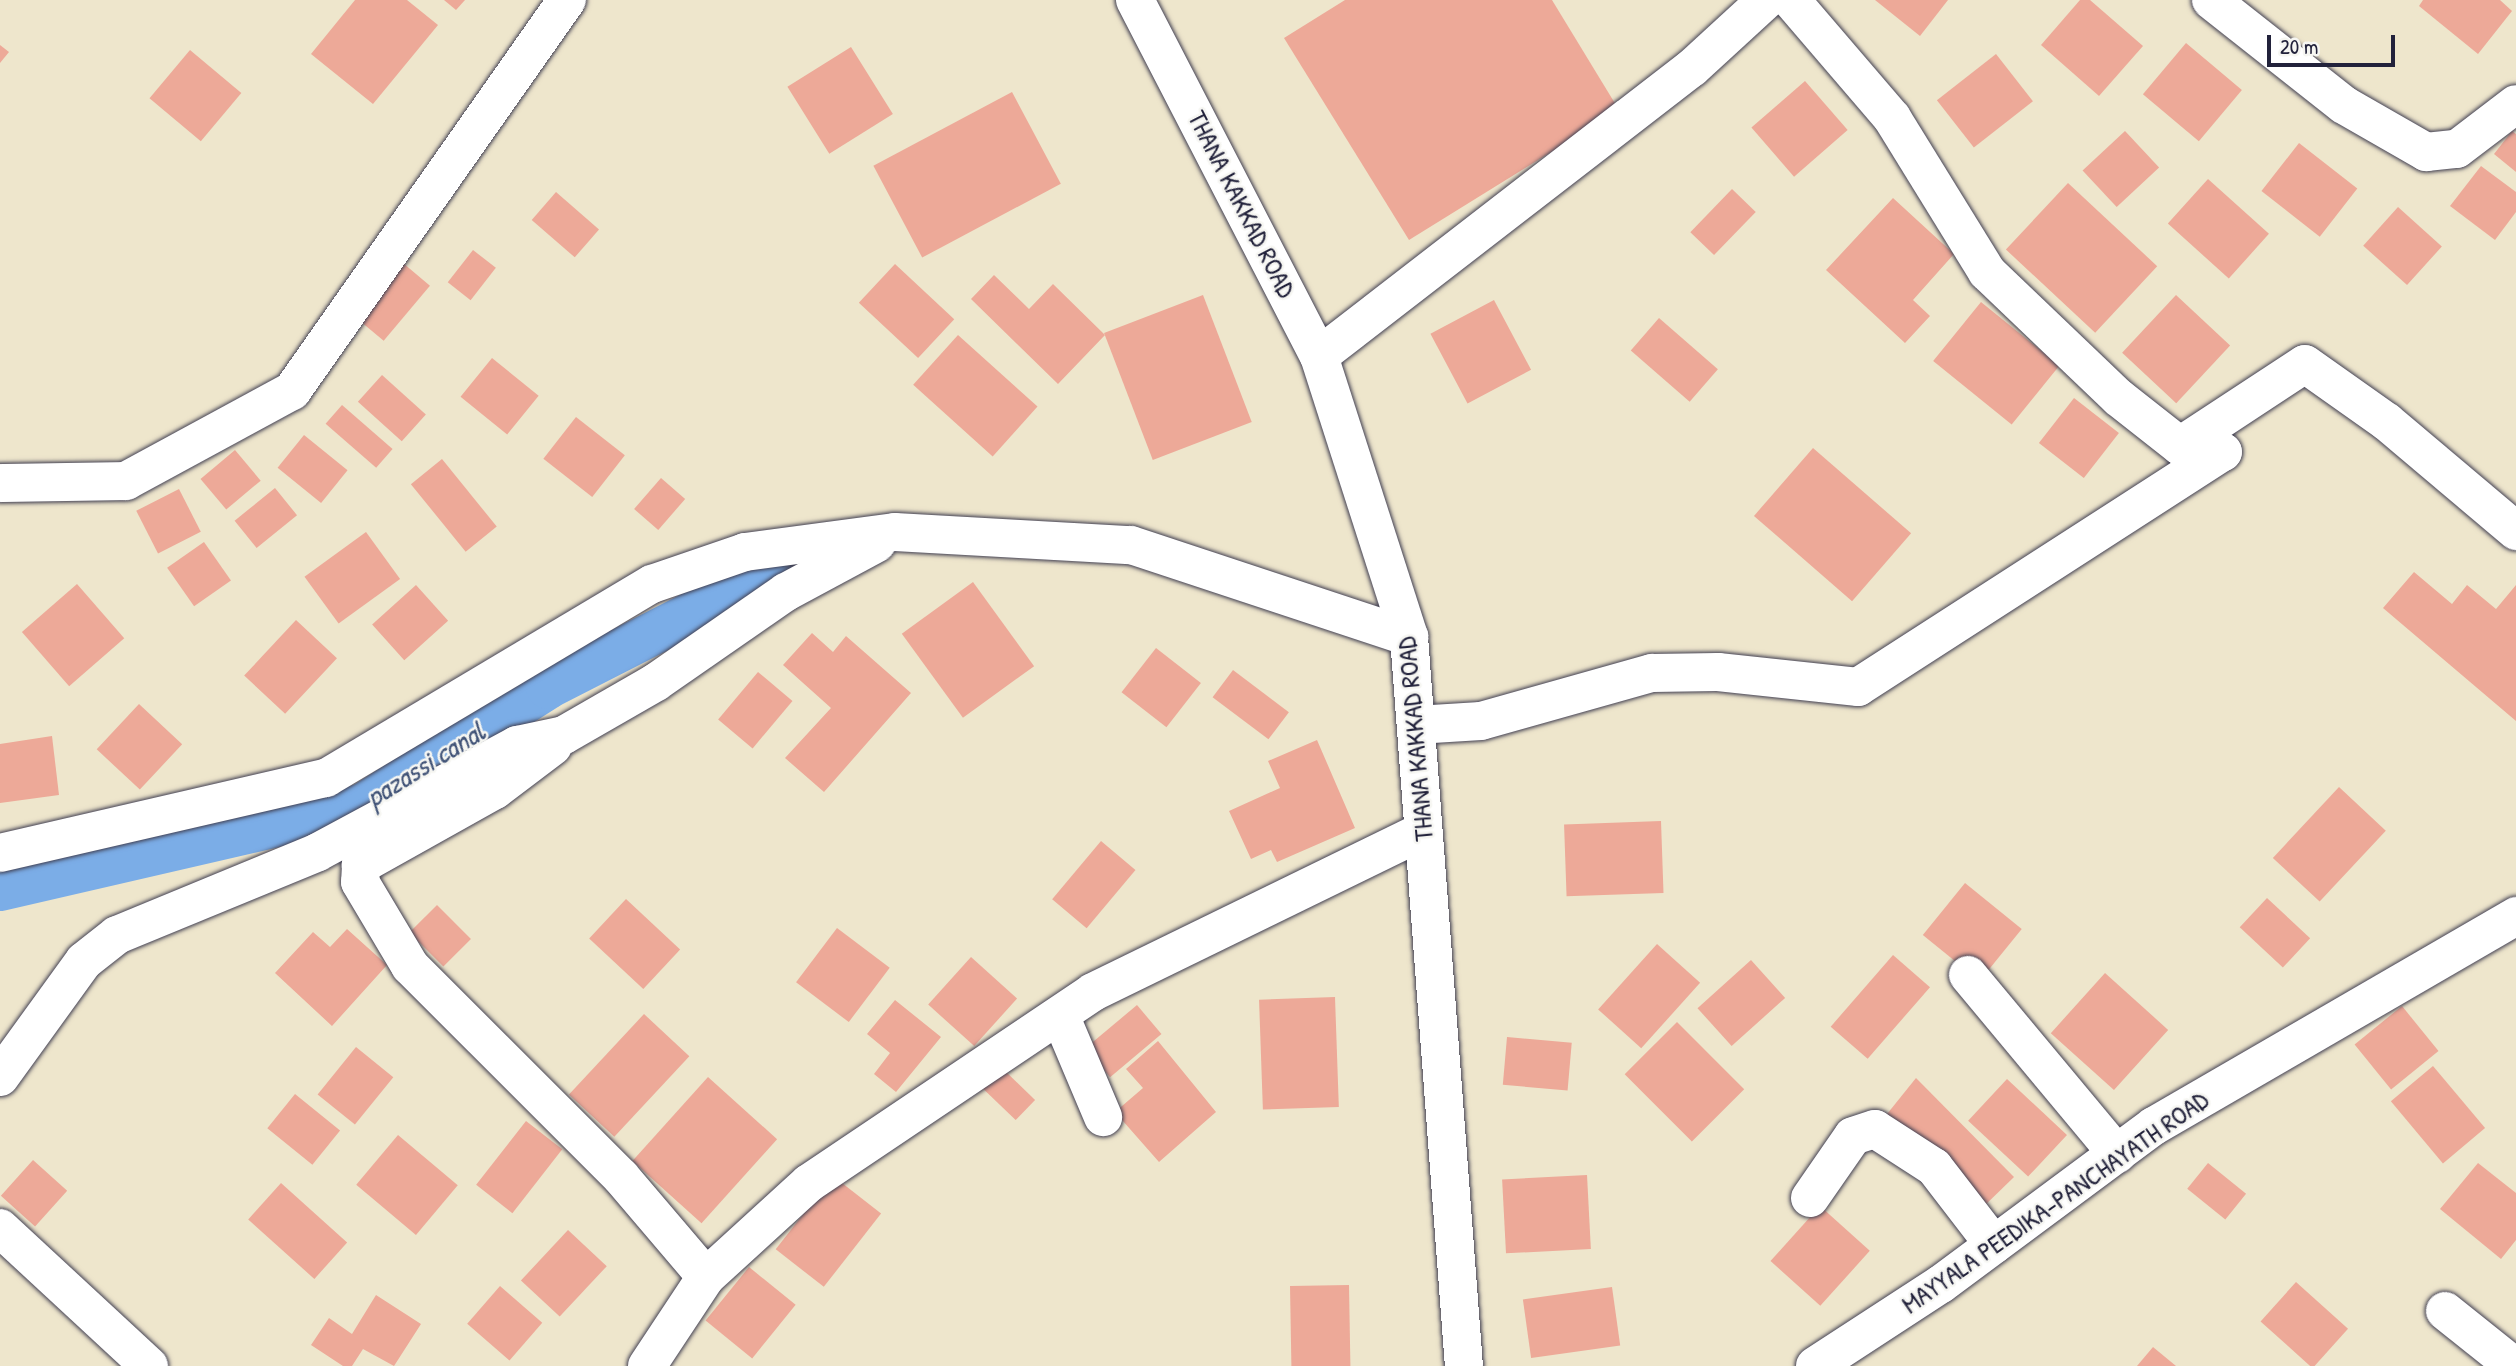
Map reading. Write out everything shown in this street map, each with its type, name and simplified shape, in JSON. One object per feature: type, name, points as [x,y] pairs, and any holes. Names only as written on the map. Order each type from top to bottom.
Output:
[{"type":"street","points":[[0,483],[126,481],[292,391],[567,0]]},
{"type":"street","name":"THANA KAKKAD ROAD","points":[[1135,0],[1319,356],[1409,637],[1464,1366]]},
{"type":"street","points":[[1319,356],[1692,68],[1766,0]]},
{"type":"street","points":[[1416,725],[1481,721],[1541,707],[1586,687],[1652,673],[1717,672],[1858,687],[2223,452],[2180,446],[2119,398],[1987,272],[1892,118],[1791,0]]},
{"type":"street","points":[[2211,0],[2344,105],[2426,152],[2457,149],[2516,104]]},
{"type":"street","points":[[2180,446],[2305,364],[2388,422],[2516,531]]},
{"type":"street","points":[[0,853],[326,778],[652,584],[745,552],[895,533],[1131,545],[1409,637]]},
{"type":"street","points":[[706,1277],[621,1177],[410,966],[360,882],[361,865],[495,790],[564,735],[656,682],[786,592],[895,533]]},
{"type":"street","points":[[0,1077],[84,961],[117,935],[318,852],[517,745],[564,735]]},
{"type":"street","points":[[647,1366],[706,1277],[809,1183],[1093,992],[1423,831]]},
{"type":"street","name":"MAYYALA PEEDIKA-PANCHAYATH ROAD","points":[[1815,1366],[1994,1245],[2166,1119],[2516,916]]},
{"type":"street","points":[[1968,975],[2117,1154]]},
{"type":"street","points":[[1060,1015],[1103,1117]]},
{"type":"street","points":[[1810,1198],[1853,1136],[1875,1129],[1934,1167],[1994,1245]]},
{"type":"street","points":[[0,1228],[149,1366]]},
{"type":"street","points":[[2445,1311],[2514,1366]]},
{"type":"building","points":[[355,0],[407,0],[438,25],[373,104],[311,54]]},
{"type":"building","points":[[444,0],[465,0],[456,10]]},
{"type":"building","points":[[1345,0],[1552,0],[1619,110],[1409,240],[1284,38]]},
{"type":"building","points":[[1875,0],[1948,0],[1920,36]]},
{"type":"building","points":[[2080,0],[2090,0],[2143,46],[2099,96],[2041,45]]},
{"type":"building","points":[[2423,0],[2500,0],[2512,11],[2478,54],[2419,6]]},
{"type":"building","points":[[2186,43],[2242,90],[2199,141],[2143,94]]},
{"type":"building","points":[[0,45],[9,52],[0,63]]},
{"type":"building","points":[[851,47],[893,114],[829,154],[787,87]]},
{"type":"building","points":[[190,50],[241,93],[201,141],[150,98]]},
{"type":"building","points":[[1996,54],[2033,101],[1974,147],[1937,100]]},
{"type":"building","points":[[1805,81],[1848,130],[1794,177],[1751,128]]},
{"type":"building","points":[[1012,92],[1061,184],[922,258],[873,166]]},
{"type":"building","points":[[2125,131],[2159,168],[2117,207],[2083,171]]},
{"type":"building","points":[[2512,131],[2516,134],[2516,172],[2494,154]]},
{"type":"building","points":[[2299,143],[2357,189],[2320,237],[2261,191]]},
{"type":"building","points":[[2481,166],[2516,192],[2516,212],[2495,240],[2450,206]]},
{"type":"building","points":[[2208,179],[2269,234],[2229,278],[2168,224]]},
{"type":"building","points":[[2068,183],[2157,266],[2095,333],[2006,250]]},
{"type":"building","points":[[1732,189],[1756,212],[1714,255],[1690,232]]},
{"type":"building","points":[[556,192],[599,229],[575,257],[532,220]]},
{"type":"building","points":[[1893,198],[1954,254],[1913,300],[1930,316],[1905,343],[1826,270]]},
{"type":"building","points":[[2398,207],[2442,246],[2407,285],[2363,246]]},
{"type":"building","points":[[473,250],[496,268],[471,300],[448,282]]},
{"type":"building","points":[[397,258],[430,286],[384,341],[351,313]]},
{"type":"building","points":[[895,264],[954,319],[918,358],[859,303]]},
{"type":"building","points":[[994,275],[1029,309],[1053,284],[1105,335],[1058,384],[971,299]]},
{"type":"building","points":[[1203,295],[1252,422],[1153,460],[1104,333]]},
{"type":"building","points":[[2176,295],[2230,345],[2176,403],[2122,353]]},
{"type":"building","points":[[1494,300],[1531,370],[1468,404],[1430,334]]},
{"type":"building","points":[[1981,302],[2059,366],[2012,425],[1933,361]]},
{"type":"building","points":[[1659,318],[1718,369],[1690,402],[1631,350]]},
{"type":"building","points":[[958,335],[1038,407],[993,456],[913,385]]},
{"type":"building","points":[[492,358],[539,396],[507,435],[461,397]]},
{"type":"building","points":[[382,375],[426,414],[402,441],[358,402]]},
{"type":"building","points":[[2074,398],[2119,433],[2084,478],[2039,443]]},
{"type":"building","points":[[342,405],[393,449],[376,468],[326,424]]},
{"type":"building","points":[[576,417],[625,455],[592,497],[543,459]]},
{"type":"building","points":[[304,435],[348,470],[321,503],[278,468]]},
{"type":"building","points":[[1813,448],[1911,533],[1852,601],[1754,516]]},
{"type":"building","points":[[235,450],[261,481],[226,510],[201,479]]},
{"type":"building","points":[[442,459],[497,527],[466,552],[411,484]]},
{"type":"building","points":[[661,478],[685,499],[658,530],[634,509]]},
{"type":"building","points":[[275,488],[297,515],[257,548],[235,521]]},
{"type":"building","points":[[179,489],[201,532],[158,554],[136,511]]},
{"type":"building","points":[[366,532],[400,579],[339,624],[305,577]]},
{"type":"building","points":[[204,542],[231,581],[194,606],[167,568]]},
{"type":"building","points":[[2414,572],[2452,604],[2467,585],[2496,609],[2516,585],[2516,721],[2383,608]]},
{"type":"building","points":[[973,582],[1034,666],[963,718],[902,634]]},
{"type":"building","points":[[77,584],[124,638],[69,686],[22,632]]},
{"type":"building","points":[[416,585],[448,621],[404,660],[372,624]]},
{"type":"building","points":[[296,620],[337,658],[285,714],[244,676]]},
{"type":"building","points":[[812,633],[833,652],[846,636],[911,693],[824,792],[785,758],[831,708],[783,665]]},
{"type":"building","points":[[1156,648],[1201,683],[1166,727],[1122,692]]},
{"type":"building","points":[[1233,670],[1289,712],[1268,739],[1213,697]]},
{"type":"building","points":[[758,672],[792,701],[753,748],[718,719]]},
{"type":"building","points":[[139,704],[182,744],[140,790],[97,749]]},
{"type":"building","points":[[52,736],[59,795],[0,803],[0,744]]},
{"type":"building","points":[[1317,740],[1355,828],[1277,862],[1271,850],[1251,859],[1229,811],[1280,788],[1268,761]]},
{"type":"building","points":[[2339,787],[2386,831],[2320,902],[2273,858]]},
{"type":"building","points":[[1661,821],[1664,893],[1567,896],[1564,824]]},
{"type":"building","points":[[1101,841],[1135,870],[1087,928],[1052,899]]},
{"type":"building","points":[[1965,883],[2022,929],[1980,981],[1923,935]]},
{"type":"building","points":[[2267,898],[2310,938],[2283,967],[2240,927]]},
{"type":"building","points":[[626,899],[680,949],[643,989],[589,938]]},
{"type":"building","points":[[437,905],[471,939],[443,967],[409,933]]},
{"type":"building","points":[[837,928],[890,968],[849,1022],[796,982]]},
{"type":"building","points":[[347,929],[387,965],[332,1026],[275,973],[313,932],[330,947]]},
{"type":"building","points":[[1657,944],[1700,983],[1641,1048],[1598,1009]]},
{"type":"building","points":[[1893,955],[1930,987],[1868,1059],[1831,1027]]},
{"type":"building","points":[[971,957],[1017,998],[974,1046],[928,1005]]},
{"type":"building","points":[[1751,960],[1785,998],[1732,1046],[1697,1008]]},
{"type":"building","points":[[2105,973],[2168,1030],[2114,1090],[2051,1033]]},
{"type":"building","points":[[1335,997],[1339,1107],[1263,1110],[1259,1000]]},
{"type":"building","points":[[895,1000],[941,1037],[896,1092],[874,1074],[890,1053],[867,1034]]},
{"type":"building","points":[[1137,1005],[1161,1034],[1110,1077],[1086,1048]]},
{"type":"building","points":[[2402,1006],[2439,1051],[2391,1089],[2355,1044]]},
{"type":"building","points":[[644,1014],[689,1056],[614,1137],[569,1094]]},
{"type":"building","points":[[1677,1022],[1744,1089],[1692,1142],[1625,1074]]},
{"type":"building","points":[[1507,1037],[1572,1043],[1568,1090],[1503,1085]]},
{"type":"building","points":[[1158,1041],[1216,1112],[1159,1162],[1115,1112],[1143,1088],[1126,1069]]},
{"type":"building","points":[[356,1047],[393,1077],[355,1125],[318,1094]]},
{"type":"building","points":[[2433,1066],[2485,1128],[2443,1163],[2391,1101]]},
{"type":"building","points":[[1002,1068],[1035,1100],[1016,1120],[983,1088]]},
{"type":"building","points":[[708,1077],[777,1139],[702,1223],[632,1161]]},
{"type":"building","points":[[1916,1078],[2014,1177],[1978,1212],[1875,1129]]},
{"type":"building","points":[[2007,1079],[2067,1135],[2028,1177],[1968,1121]]},
{"type":"building","points":[[295,1094],[340,1131],[312,1165],[267,1128]]},
{"type":"building","points":[[526,1121],[562,1149],[512,1213],[476,1185]]},
{"type":"building","points":[[398,1135],[458,1185],[416,1235],[356,1185]]},
{"type":"building","points":[[33,1160],[67,1191],[35,1226],[1,1196]]},
{"type":"building","points":[[2208,1163],[2246,1194],[2225,1219],[2187,1189]]},
{"type":"building","points":[[2478,1163],[2516,1193],[2516,1240],[2501,1259],[2440,1209]]},
{"type":"building","points":[[1587,1175],[1591,1249],[1506,1253],[1502,1179]]},
{"type":"building","points":[[833,1176],[881,1214],[824,1287],[776,1249]]},
{"type":"building","points":[[281,1183],[347,1243],[314,1279],[248,1219]]},
{"type":"building","points":[[1820,1206],[1870,1251],[1820,1306],[1770,1261]]},
{"type":"building","points":[[568,1230],[607,1266],[560,1317],[521,1280]]},
{"type":"building","points":[[749,1267],[796,1305],[752,1358],[706,1321]]},
{"type":"building","points":[[2296,1282],[2348,1329],[2315,1366],[2310,1366],[2261,1321]]},
{"type":"building","points":[[1349,1285],[1350,1366],[1291,1366],[1290,1286]]},
{"type":"building","points":[[500,1286],[542,1323],[509,1360],[467,1324]]},
{"type":"building","points":[[1612,1287],[1620,1345],[1531,1358],[1523,1300]]},
{"type":"building","points":[[376,1295],[421,1324],[394,1366],[363,1349],[352,1366],[343,1366],[311,1345],[329,1318],[352,1334]]},
{"type":"building","points":[[2153,1347],[2176,1366],[2137,1366]]},
{"type":"waterway","name":"pazassi canal","points":[[0,889],[363,805],[548,687],[779,569]]}]
